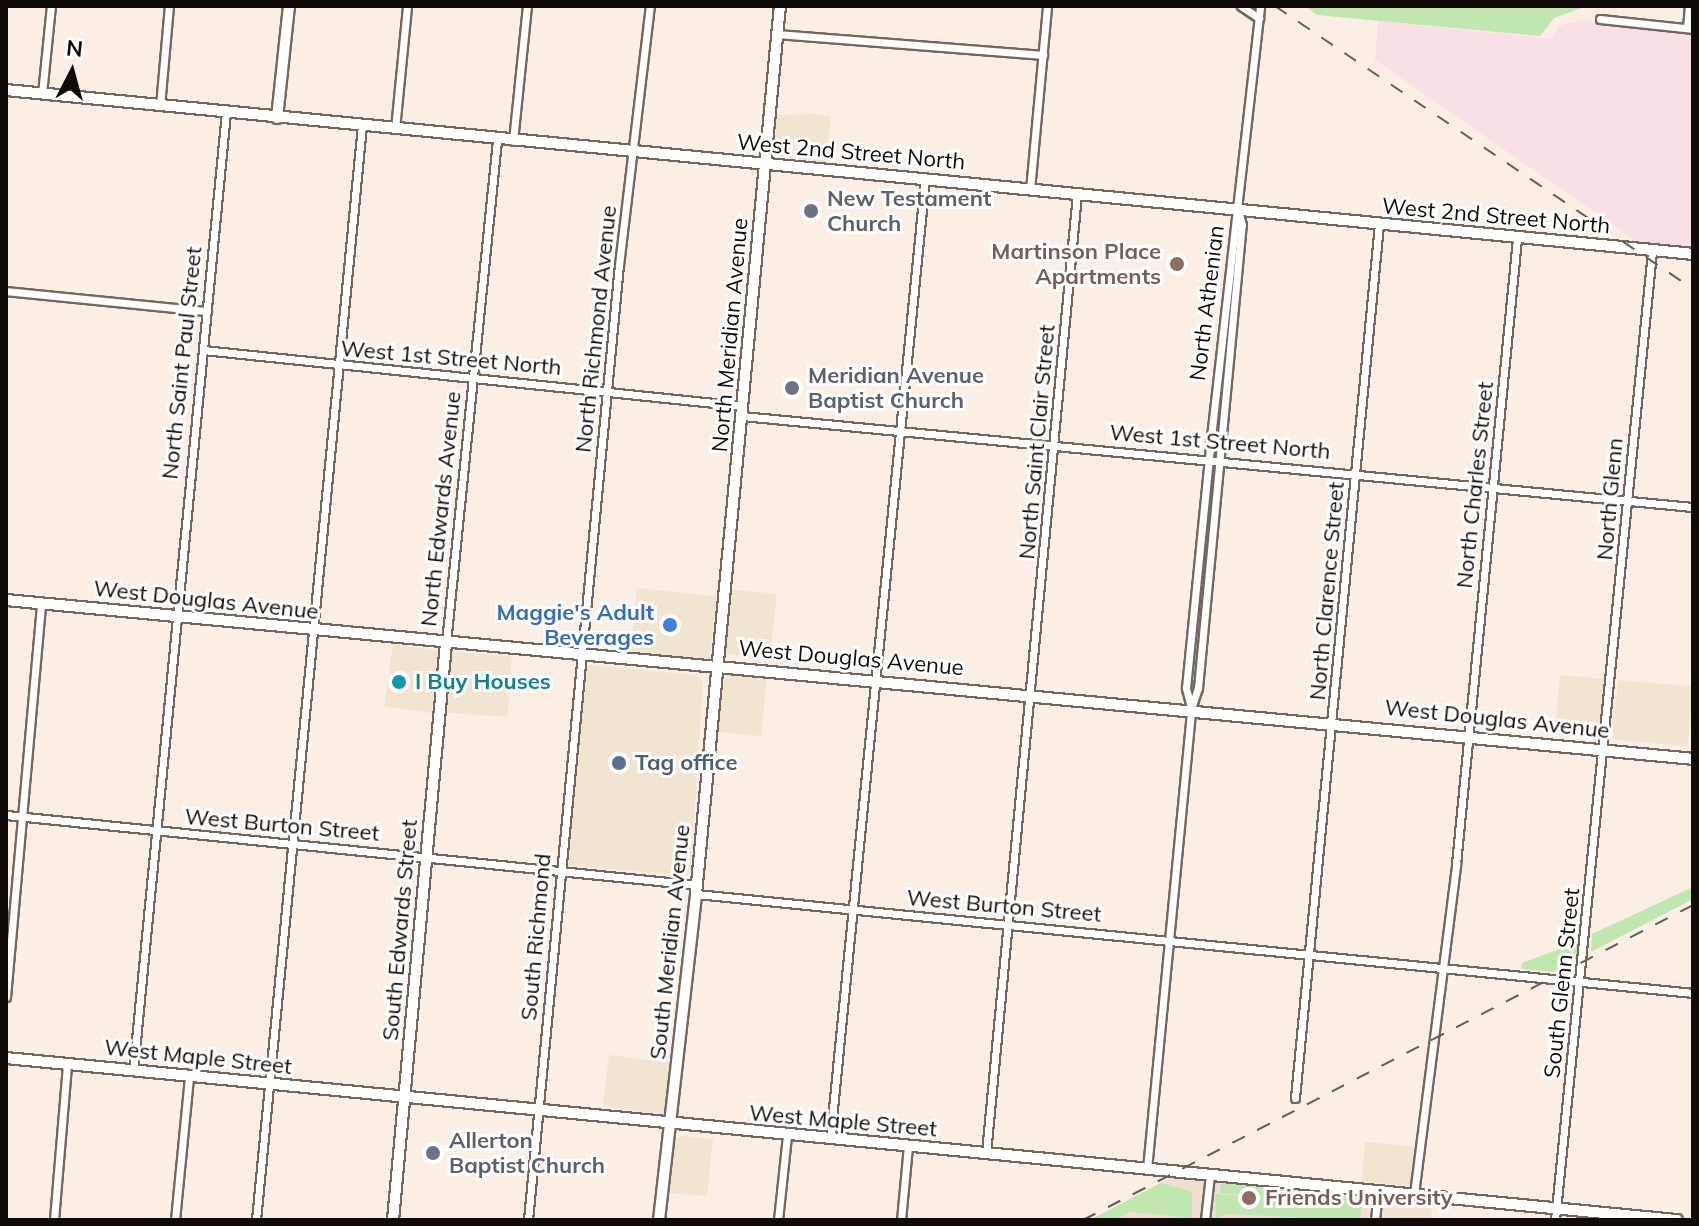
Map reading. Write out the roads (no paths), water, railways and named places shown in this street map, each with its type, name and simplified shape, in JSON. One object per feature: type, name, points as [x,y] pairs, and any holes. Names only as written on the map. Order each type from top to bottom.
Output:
[{"type":"street","points":[[42,94],[51,6]]},
{"type":"street","points":[[160,106],[169,6]]},
{"type":"street","points":[[277,118],[289,6]]},
{"type":"street","points":[[395,129],[407,6]]},
{"type":"street","points":[[513,141],[527,6]]},
{"type":"street","name":"North Richmond Avenue","points":[[580,657],[650,6]]},
{"type":"street","name":"North Meridian Avenue","points":[[717,667],[780,6]]},
{"type":"street","points":[[1030,190],[1047,6]]},
{"type":"street","points":[[1241,6],[1259,18]]},
{"type":"street","points":[[1238,210],[1260,6]]},
{"type":"street","points":[[1600,19],[1690,29],[1689,6]]},
{"type":"street","points":[[777,34],[1043,55]]},
{"type":"street","name":"West 2nd Street North","points":[[6,90],[1693,254]]},
{"type":"street","name":"North Saint Paul Street","points":[[133,1071],[226,113]]},
{"type":"street","points":[[256,1220],[362,126]]},
{"type":"street","name":"North Edwards Avenue","points":[[446,643],[497,140]]},
{"type":"street","points":[[830,1139],[925,179]]},
{"type":"street","name":"North Saint Clair Street","points":[[986,1153],[1077,194]]},
{"type":"street","name":"North Athenian","points":[[1191,709],[1186,688],[1232,225],[1238,210]]},
{"type":"street","name":"North Athenian","points":[[1191,709],[1198,688],[1242,225],[1238,210]]},
{"type":"street","name":"North Clarence Street","points":[[1295,1098],[1379,224]]},
{"type":"street","name":"North Charles Street","points":[[1414,1194],[1426,1075],[1445,968],[1517,238]]},
{"type":"street","name":"North Glenn","points":[[1604,750],[1652,251]]},
{"type":"street","points":[[6,291],[207,311]]},
{"type":"street","name":"West 1st Street North","points":[[203,350],[608,391],[899,430],[1693,507]]},
{"type":"street","name":"West Douglas Avenue","points":[[6,600],[580,657],[874,678],[1693,759]]},
{"type":"street","points":[[6,997],[41,604]]},
{"type":"street","name":"South Edwards Street","points":[[393,1220],[446,643]]},
{"type":"street","name":"South Richmond","points":[[528,1220],[580,657]]},
{"type":"street","name":"South Meridian Avenue","points":[[659,1220],[697,889],[717,667]]},
{"type":"street","points":[[1147,1169],[1191,709]]},
{"type":"street","name":"South Glenn Street","points":[[1556,1214],[1604,750]]},
{"type":"street","name":"West Burton Street","points":[[6,815],[561,871],[852,910],[1693,993]]},
{"type":"street","name":"West Maple Street","points":[[6,1058],[670,1125],[1414,1194],[1556,1214],[1677,1220]]},
{"type":"street","points":[[54,1220],[67,1064]]},
{"type":"street","points":[[175,1220],[189,1076]]},
{"type":"street","points":[[778,1220],[787,1136]]},
{"type":"street","points":[[901,1220],[908,1146]]},
{"type":"street","points":[[1205,1220],[1210,1175]]},
{"type":"street","points":[[1375,1220],[1378,1191]]},
{"type":"railway","points":[[1275,6],[1693,289]]},
{"type":"railway","points":[[1083,1220],[1693,905]]},
{"type":"place","name":"New Testament Church","points":[[811,211]]},
{"type":"place","name":"Martinson Place Apartments","points":[[1177,264]]},
{"type":"place","name":"Meridian Avenue Baptist Church","points":[[792,388]]},
{"type":"place","name":"Maggie's Adult Beverages","points":[[670,625]]},
{"type":"place","name":"I Buy Houses","points":[[399,682]]},
{"type":"place","name":"Tag office","points":[[619,763]]},
{"type":"place","name":"Allerton Baptist Church","points":[[433,1153]]},
{"type":"place","name":"Friends University","points":[[1249,1198]]}]
